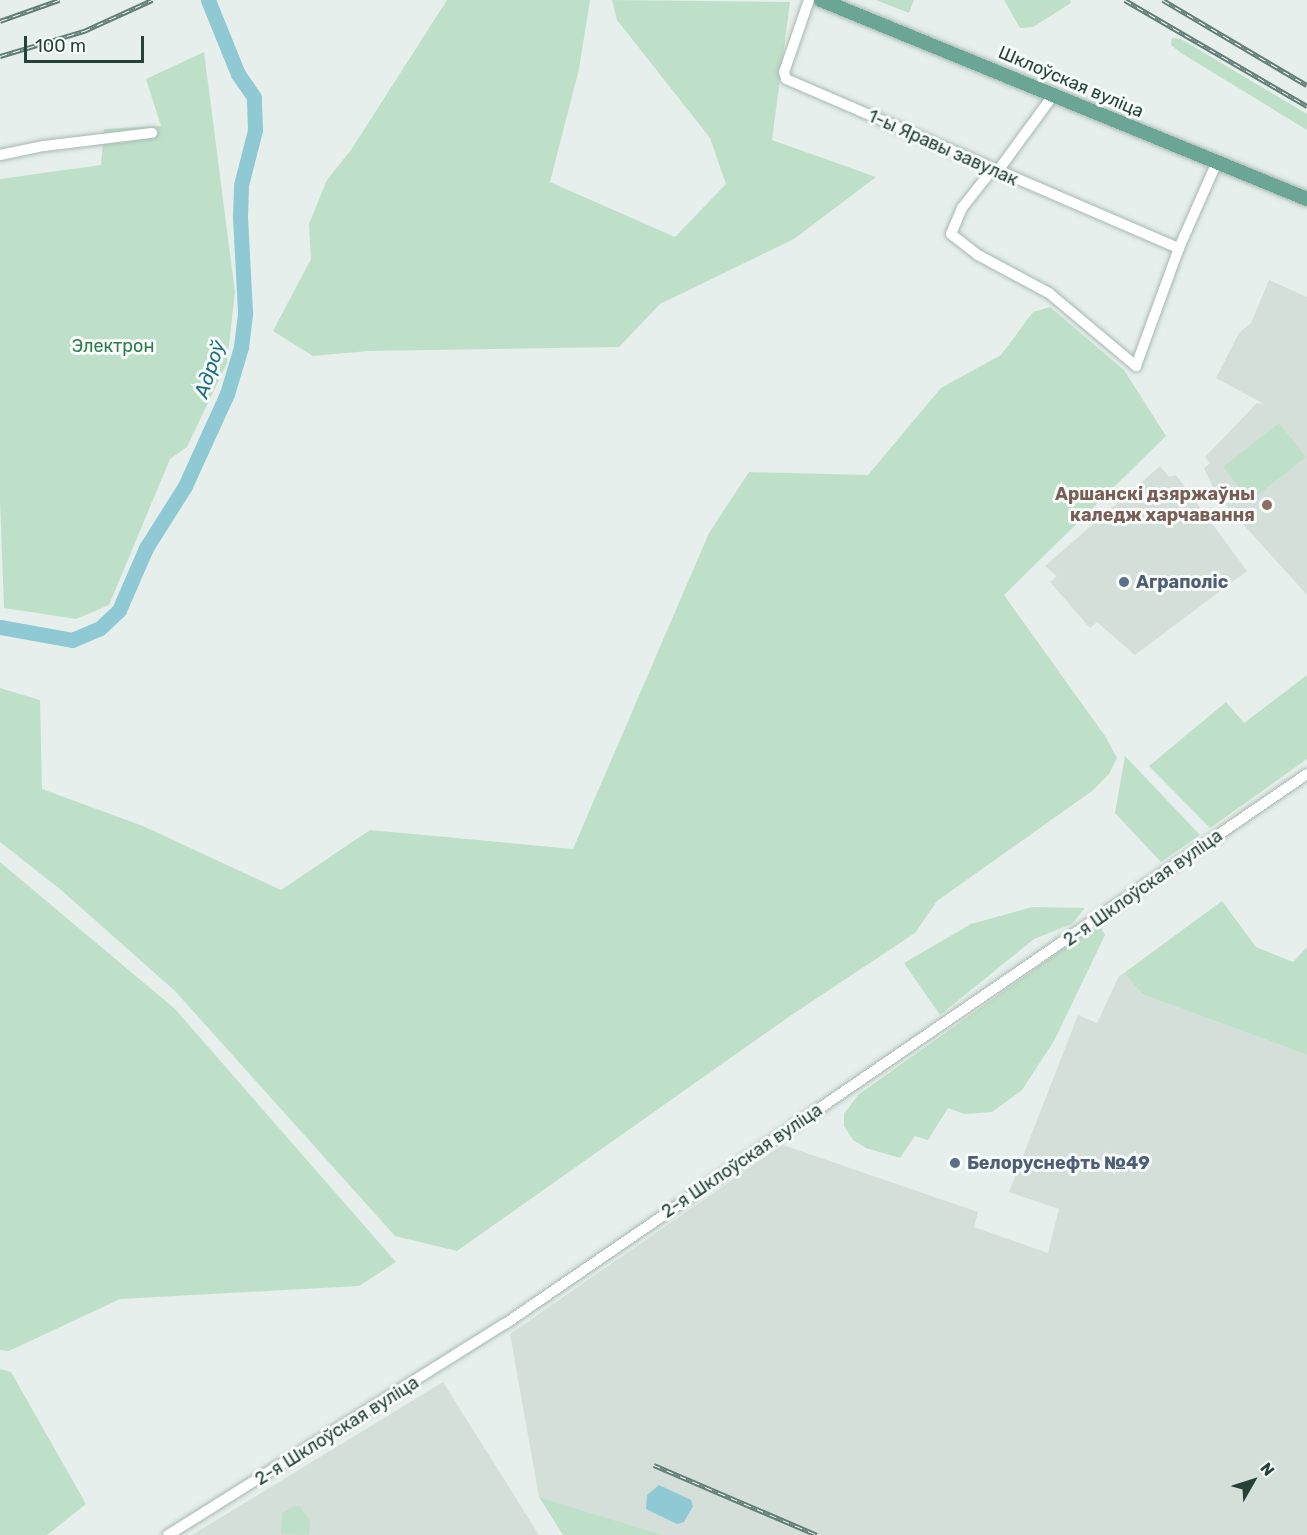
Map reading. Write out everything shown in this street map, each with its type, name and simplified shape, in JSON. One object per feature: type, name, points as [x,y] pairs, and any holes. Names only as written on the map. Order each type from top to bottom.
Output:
[{"type":"main road","name":"Шклоўская вуліца","points":[[821,0],[1307,199]]},
{"type":"street","name":"1-ы Яравы завулак","points":[[809,0],[784,72],[786,79],[994,171],[1179,248]]},
{"type":"street","points":[[1054,94],[962,208],[951,234],[978,255],[1049,294],[1136,366],[1179,248],[1217,162]]},
{"type":"street","points":[[0,155],[44,146],[152,133]]},
{"type":"street","name":"2-я Шклоўская вуліца","points":[[168,1535],[505,1324],[1307,774]]},
{"type":"shaded area","points":[[1269,280],[1307,297],[1307,595],[1216,494],[1204,468],[1210,463],[1205,457],[1257,403],[1264,404],[1216,378],[1239,333],[1251,323]]},
{"type":"shaded area","points":[[1160,466],[1169,477],[1176,475],[1247,571],[1135,655],[1097,622],[1090,628],[1050,582],[1057,576],[1045,566]]},
{"type":"shaded area","points":[[1124,973],[1142,994],[1307,1055],[1307,1535],[663,1535],[539,1497],[510,1334],[783,1145],[978,1212],[974,1227],[1048,1253],[1059,1209],[1009,1192],[1078,1015],[1097,1023],[1119,976]]},
{"type":"shaded area","points":[[443,1382],[539,1535],[192,1535]]},
{"type":"green space","points":[[447,0],[590,0],[579,69],[550,182],[675,237],[726,184],[710,138],[617,20],[612,0],[790,2],[772,140],[876,177],[794,239],[660,304],[619,347],[368,351],[313,356],[273,331],[311,259],[309,224],[327,180],[351,150]]},
{"type":"green space","points":[[876,0],[914,0],[909,13]]},
{"type":"green space","points":[[1004,0],[1070,0],[1071,3],[1033,27],[1020,28]]},
{"type":"green space","points":[[1172,38],[1181,39],[1307,114],[1307,130],[1181,53],[1171,45]]},
{"type":"green space","name":"Электрон","points":[[204,52],[235,292],[227,363],[187,447],[170,459],[109,605],[76,619],[4,608],[0,500],[0,179],[101,165],[104,129],[161,126],[146,79]]},
{"type":"green space","points":[[1050,307],[1124,370],[1166,436],[1004,595],[1105,736],[1117,758],[1109,774],[1092,791],[937,901],[915,933],[790,1016],[457,1251],[395,1236],[175,991],[60,889],[0,842],[0,688],[40,700],[42,789],[143,826],[281,890],[370,830],[573,849],[709,533],[749,472],[868,475],[941,388],[1001,355],[1033,312]]},
{"type":"green space","points":[[1279,423],[1306,457],[1250,501],[1223,467]]},
{"type":"green space","points":[[1307,675],[1307,759],[1210,828],[1149,766],[1226,702],[1244,723]]},
{"type":"green space","points":[[1125,756],[1200,835],[1161,862],[1115,813]]},
{"type":"green space","points":[[0,862],[175,1009],[396,1262],[359,1286],[120,1299],[9,1351],[0,1350]]},
{"type":"green space","points":[[1222,901],[1256,947],[1293,962],[1307,947],[1307,1055],[1142,994],[1124,973]]},
{"type":"green space","points":[[1032,907],[1085,908],[1072,924],[1034,939],[940,1015],[904,963],[971,924]]},
{"type":"green space","points":[[1101,928],[1105,935],[1054,1041],[1022,1090],[992,1112],[964,1114],[948,1108],[928,1140],[915,1136],[900,1158],[866,1148],[853,1140],[844,1126],[844,1114],[858,1095],[1087,932]]},
{"type":"green space","points":[[0,1369],[11,1372],[86,1504],[47,1535],[0,1535]]},
{"type":"green space","points":[[539,1497],[663,1535],[563,1535]]},
{"type":"green space","points":[[294,1506],[299,1506],[310,1520],[309,1535],[281,1534],[282,1513]]},
{"type":"water","points":[[659,1485],[691,1500],[693,1506],[684,1522],[677,1524],[646,1509],[647,1495]]},
{"type":"waterway","name":"Адроў","points":[[0,627],[72,640],[100,628],[119,610],[146,548],[185,486],[227,394],[241,347],[245,312],[240,216],[241,185],[255,130],[254,97],[238,74],[208,0]]},
{"type":"railway","points":[[0,21],[59,0]]},
{"type":"railway","points":[[0,56],[84,31],[152,0]]},
{"type":"railway","points":[[1125,0],[1307,106]]},
{"type":"railway","points":[[1163,0],[1307,85]]},
{"type":"railway","points":[[654,1465],[817,1535]]},
{"type":"place","name":"Аршанскі дзяржаўны каледж харчавання","points":[[1267,505]]},
{"type":"place","name":"Аграполіс","points":[[1124,582]]},
{"type":"place","name":"Белоруснефть №49","points":[[955,1163]]}]
